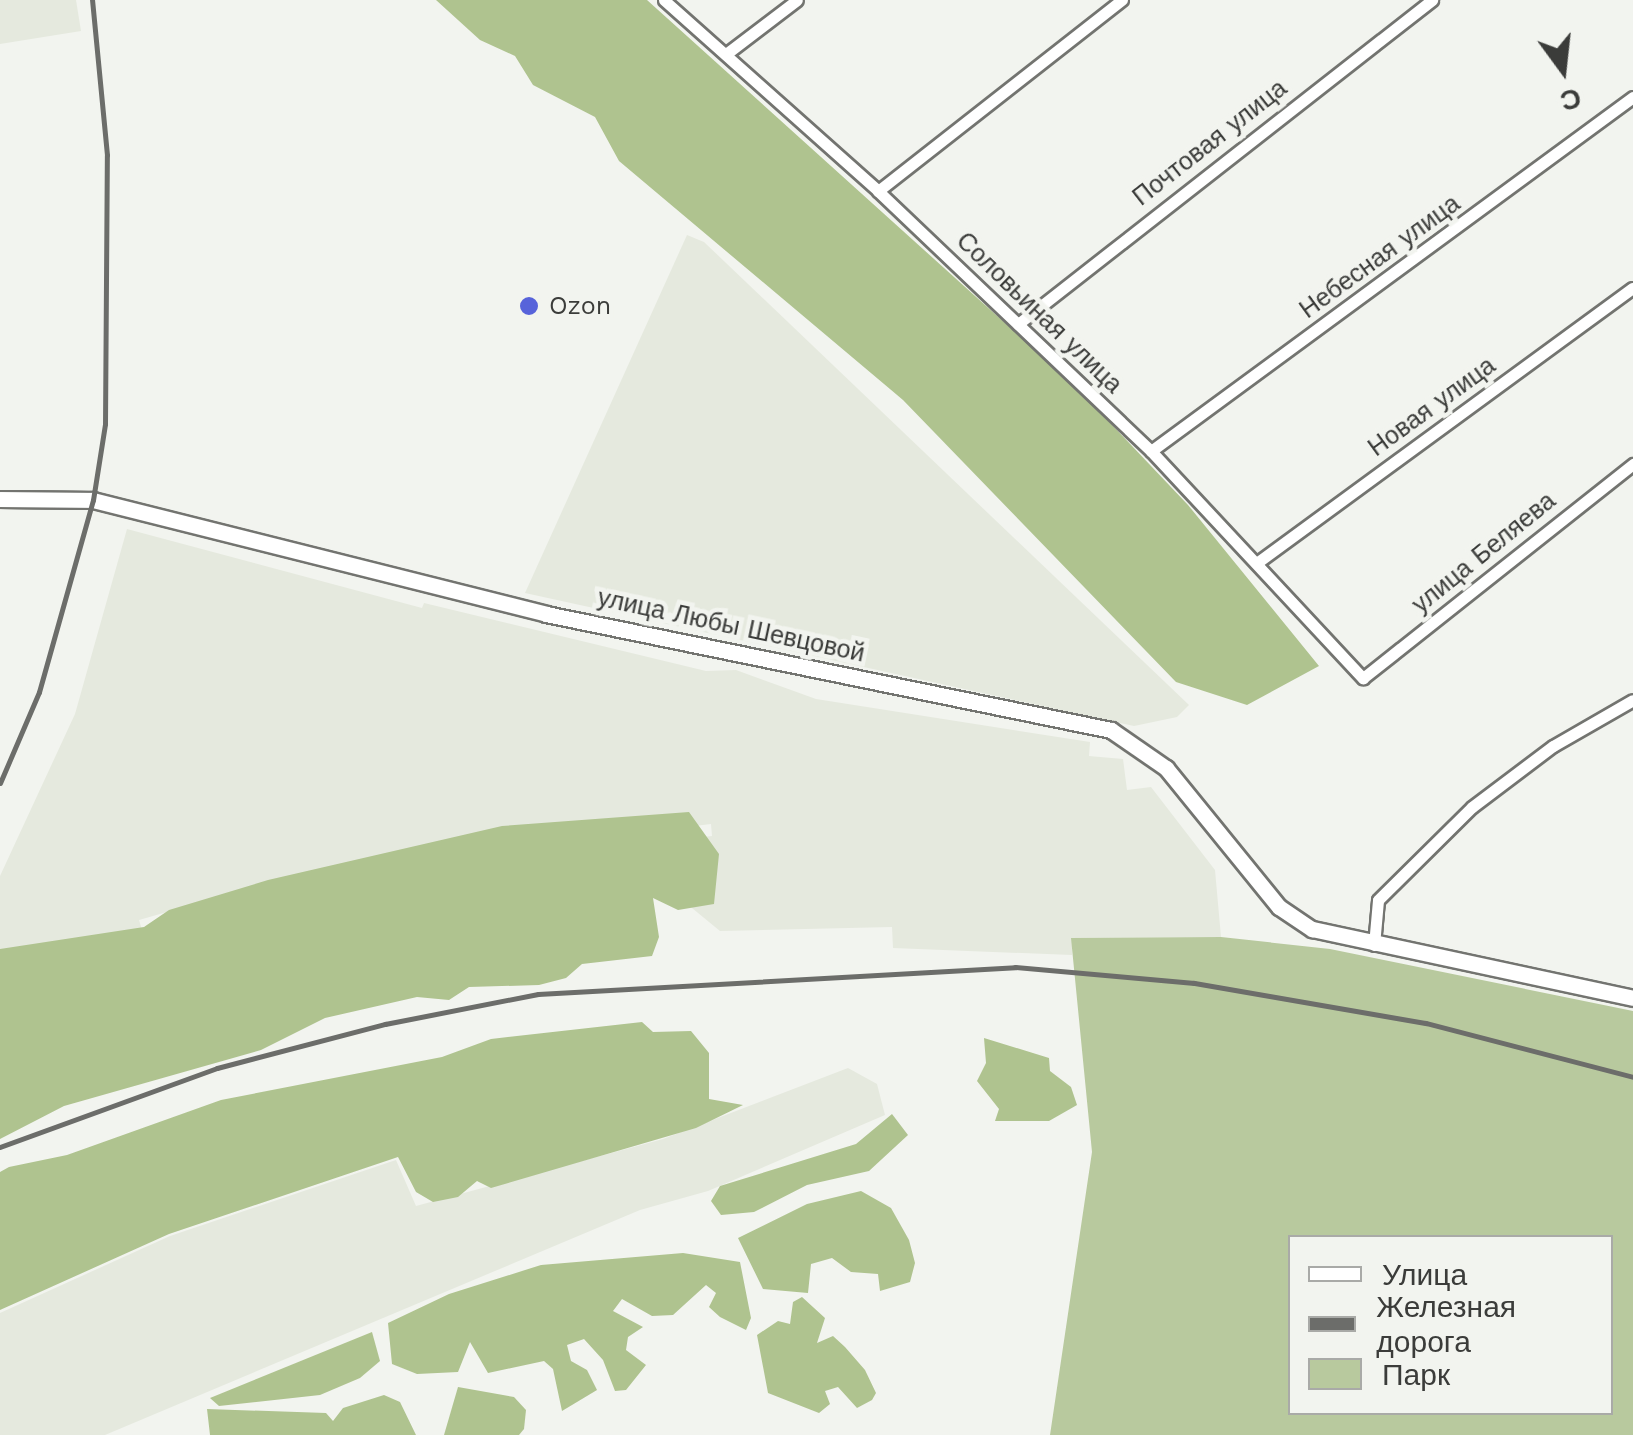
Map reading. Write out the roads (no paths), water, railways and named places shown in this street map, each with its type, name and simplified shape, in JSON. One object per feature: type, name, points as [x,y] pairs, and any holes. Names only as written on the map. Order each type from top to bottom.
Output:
[{"type":"street","name":"Соловьиная улица","points":[[664,0],[878,191],[1152,451],[1363,678]]},
{"type":"street","points":[[726,54],[797,0]]},
{"type":"street","points":[[878,191],[1122,0]]},
{"type":"street","name":"Почтовая улица","points":[[1018,324],[1432,0]]},
{"type":"street","name":"Небесная улица","points":[[1152,451],[1633,97]]},
{"type":"street","name":"Новая улица","points":[[1258,562],[1633,288]]},
{"type":"street","name":"улица Беляева","points":[[1363,678],[1633,464]]},
{"type":"street","name":"улица Любы Шевцовой","points":[[0,499],[93,500],[546,614],[1111,730],[1166,768],[1279,908],[1312,930],[1633,998]]},
{"type":"street","points":[[1374,945],[1378,900],[1472,808],[1553,746],[1633,700]]},
{"type":"railway","points":[[0,783],[39,692],[93,500],[105,424],[107,155],[92,0]]},
{"type":"railway","points":[[0,1147],[217,1068],[385,1024],[538,994],[1015,967],[1194,983],[1426,1023],[1633,1077]]},
{"type":"place","name":"Ozon","points":[[529,306]]}]
